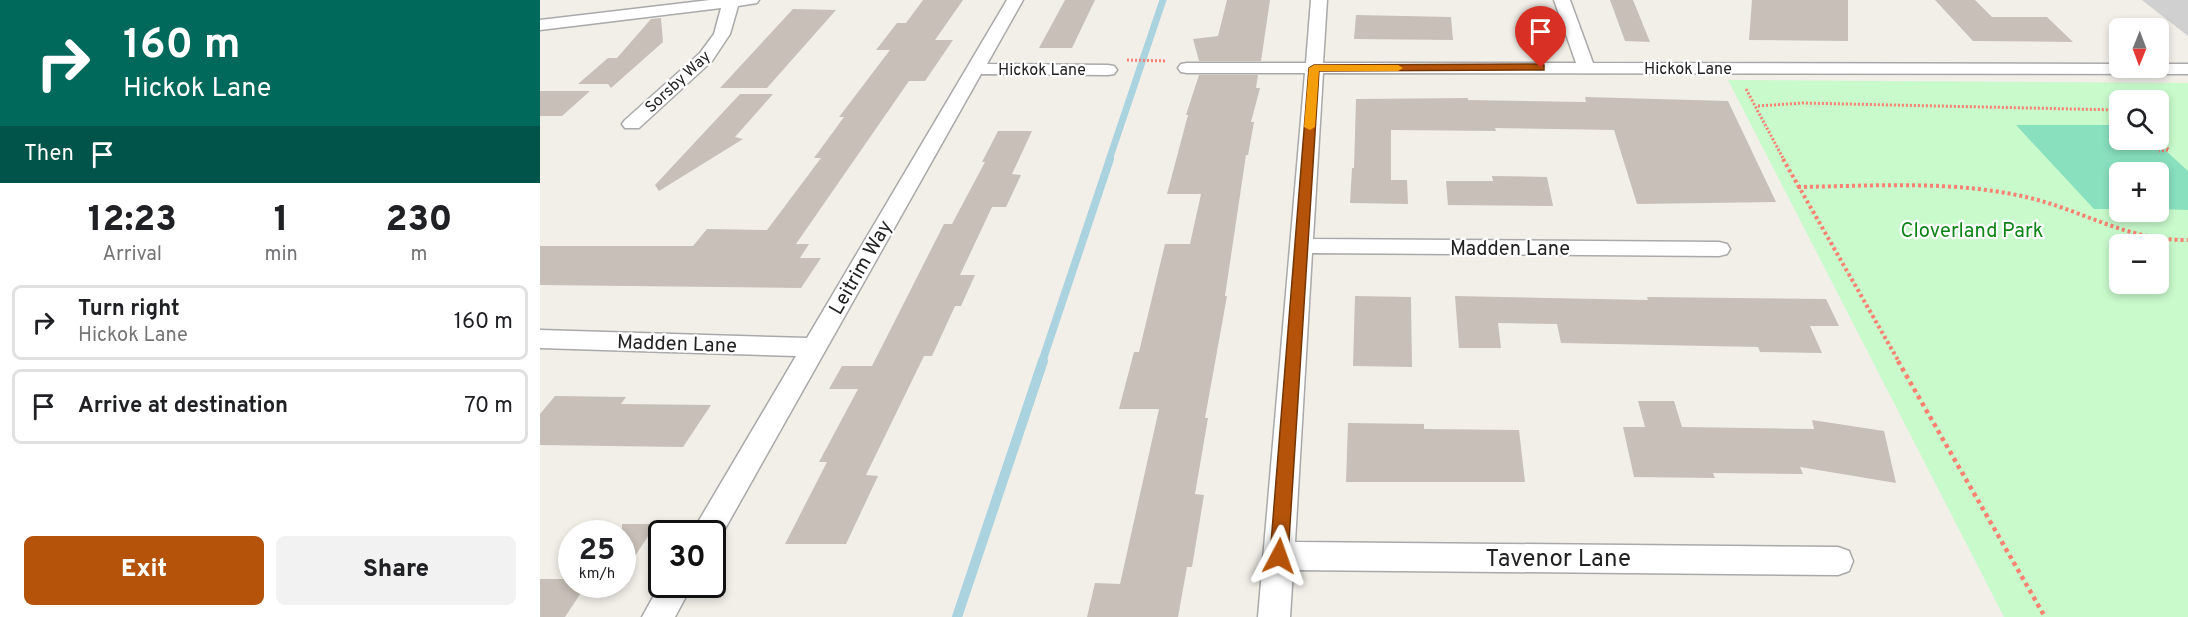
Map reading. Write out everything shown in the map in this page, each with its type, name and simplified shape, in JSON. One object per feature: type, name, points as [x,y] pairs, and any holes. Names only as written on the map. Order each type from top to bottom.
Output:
[{"type":"street","points":[[540,26],[751,0]]},
{"type":"street","name":"Leitrim Way","points":[[714,520],[1015,0]]},
{"type":"street","points":[[1275,617],[1319,0]]},
{"type":"street","points":[[1562,0],[1586,67]]},
{"type":"street","name":"Sorsby Way","points":[[632,124],[706,57],[722,34],[731,3]]},
{"type":"street","name":"Hickok Lane","points":[[1179,64],[1314,68],[2188,69]]},
{"type":"street","name":"Hickok Lane","points":[[975,69],[1108,70]]},
{"type":"street","name":"Madden Lane","points":[[1301,246],[1719,249]]},
{"type":"street","name":"Madden Lane","points":[[540,339],[814,347]]},
{"type":"street","name":"Tavenor Lane","points":[[1279,556],[1838,561]]},
{"type":"street","points":[[658,617],[669,598]]},
{"type":"path","points":[[1129,60],[1179,64]]},
{"type":"path","points":[[1733,68],[1757,106],[1798,188],[2045,617]]},
{"type":"path","points":[[1757,106],[1802,103],[2109,110]]},
{"type":"path","points":[[2159,151],[2169,150]]},
{"type":"path","points":[[1798,188],[1910,187],[1998,192],[2049,203],[2119,231],[2162,241],[2188,240]]},
{"type":"shaded area","points":[[2142,0],[2188,0],[2188,36],[2169,21],[2169,18],[2165,18]]},
{"type":"green space","name":"Cloverland Park","points":[[1728,80],[2188,83],[2188,617],[2004,617]]},
{"type":"green space","points":[[2016,125],[2109,125],[2109,150],[2165,150],[2188,171],[2188,210],[2169,209],[2169,162],[2109,162],[2109,209],[2094,209]]},
{"type":"building","points":[[923,0],[963,0],[935,40],[953,40],[925,81],[909,81],[796,244],[809,244],[800,258],[821,258],[801,288],[540,285],[540,246],[693,246],[707,229],[767,230],[821,158],[814,158],[844,117],[839,117],[890,50],[876,50],[897,23],[906,23]]},
{"type":"building","points":[[1065,0],[1095,0],[1072,48],[1039,48]]},
{"type":"building","points":[[1227,0],[1270,0],[1261,61],[1199,61],[1193,39],[1218,36]]},
{"type":"building","points":[[1610,0],[1633,0],[1650,42],[1625,41]]},
{"type":"building","points":[[1752,0],[1848,0],[1848,41],[1749,40]]},
{"type":"building","points":[[1935,0],[1975,0],[1992,17],[2047,17],[2073,42],[1973,41]]},
{"type":"building","points":[[793,9],[836,10],[767,88],[720,88]]},
{"type":"building","points":[[1356,15],[1451,17],[1453,40],[1354,39]]},
{"type":"building","points":[[661,18],[663,42],[611,88],[608,84],[578,84],[608,58],[617,58],[651,19]]},
{"type":"building","points":[[1199,75],[1258,75],[1256,88],[1260,88],[1251,122],[1254,122],[1248,155],[1246,155],[1225,296],[1227,296],[1205,418],[1208,418],[1195,494],[1204,495],[1192,567],[1187,567],[1178,617],[1087,617],[1095,583],[1120,584],[1159,409],[1119,409],[1134,352],[1139,352],[1165,244],[1190,244],[1201,194],[1167,194],[1188,115],[1186,115]]},
{"type":"building","points":[[540,91],[590,91],[562,116],[540,116]]},
{"type":"building","points":[[740,94],[773,94],[735,137],[743,139],[659,191],[655,185]]},
{"type":"building","points":[[1585,97],[1728,101],[1776,202],[1637,204],[1614,130],[1495,128],[1496,131],[1391,130],[1391,180],[1407,180],[1408,204],[1350,203],[1352,168],[1354,168],[1356,99],[1468,98],[1468,100],[1586,102]]},
{"type":"building","points":[[998,131],[1032,131],[1012,174],[1021,175],[1006,207],[992,207],[960,275],[975,275],[961,306],[955,306],[932,356],[924,356],[866,475],[878,476],[846,544],[785,544],[827,462],[819,462],[858,389],[829,389],[842,366],[872,366],[944,224],[952,224],[985,162],[982,162]]},
{"type":"building","points":[[1492,176],[1547,177],[1553,206],[1448,205],[1446,181],[1493,181]]},
{"type":"building","points":[[1355,296],[1411,297],[1412,367],[1353,366]]},
{"type":"building","points":[[1455,296],[1648,300],[1647,297],[1826,299],[1839,326],[1810,326],[1822,353],[1760,352],[1758,347],[1561,343],[1557,324],[1498,323],[1501,348],[1459,348]]},
{"type":"building","points":[[555,396],[626,397],[621,404],[711,405],[683,447],[540,445],[540,414]]},
{"type":"building","points":[[1638,401],[1674,401],[1682,427],[1814,429],[1812,420],[1884,431],[1896,483],[1800,467],[1803,474],[1713,473],[1715,478],[1634,477],[1623,427],[1645,427]]},
{"type":"building","points":[[1348,423],[1424,424],[1424,429],[1519,430],[1525,482],[1346,482]]},
{"type":"building","points":[[636,524],[648,524],[648,536],[636,555]]},
{"type":"building","points":[[540,579],[558,579],[558,598],[577,598],[565,617],[540,617]]},
{"type":"waterway","points":[[1109,160],[1163,0]]},
{"type":"waterway","points":[[1042,362],[1110,159]]},
{"type":"waterway","points":[[957,617],[1043,361]]},
{"type":"slow traffic","points":[[1310,127],[1314,68],[1398,68]]},
{"type":"route","points":[[1279,556],[1314,68],[1541,68]]}]
